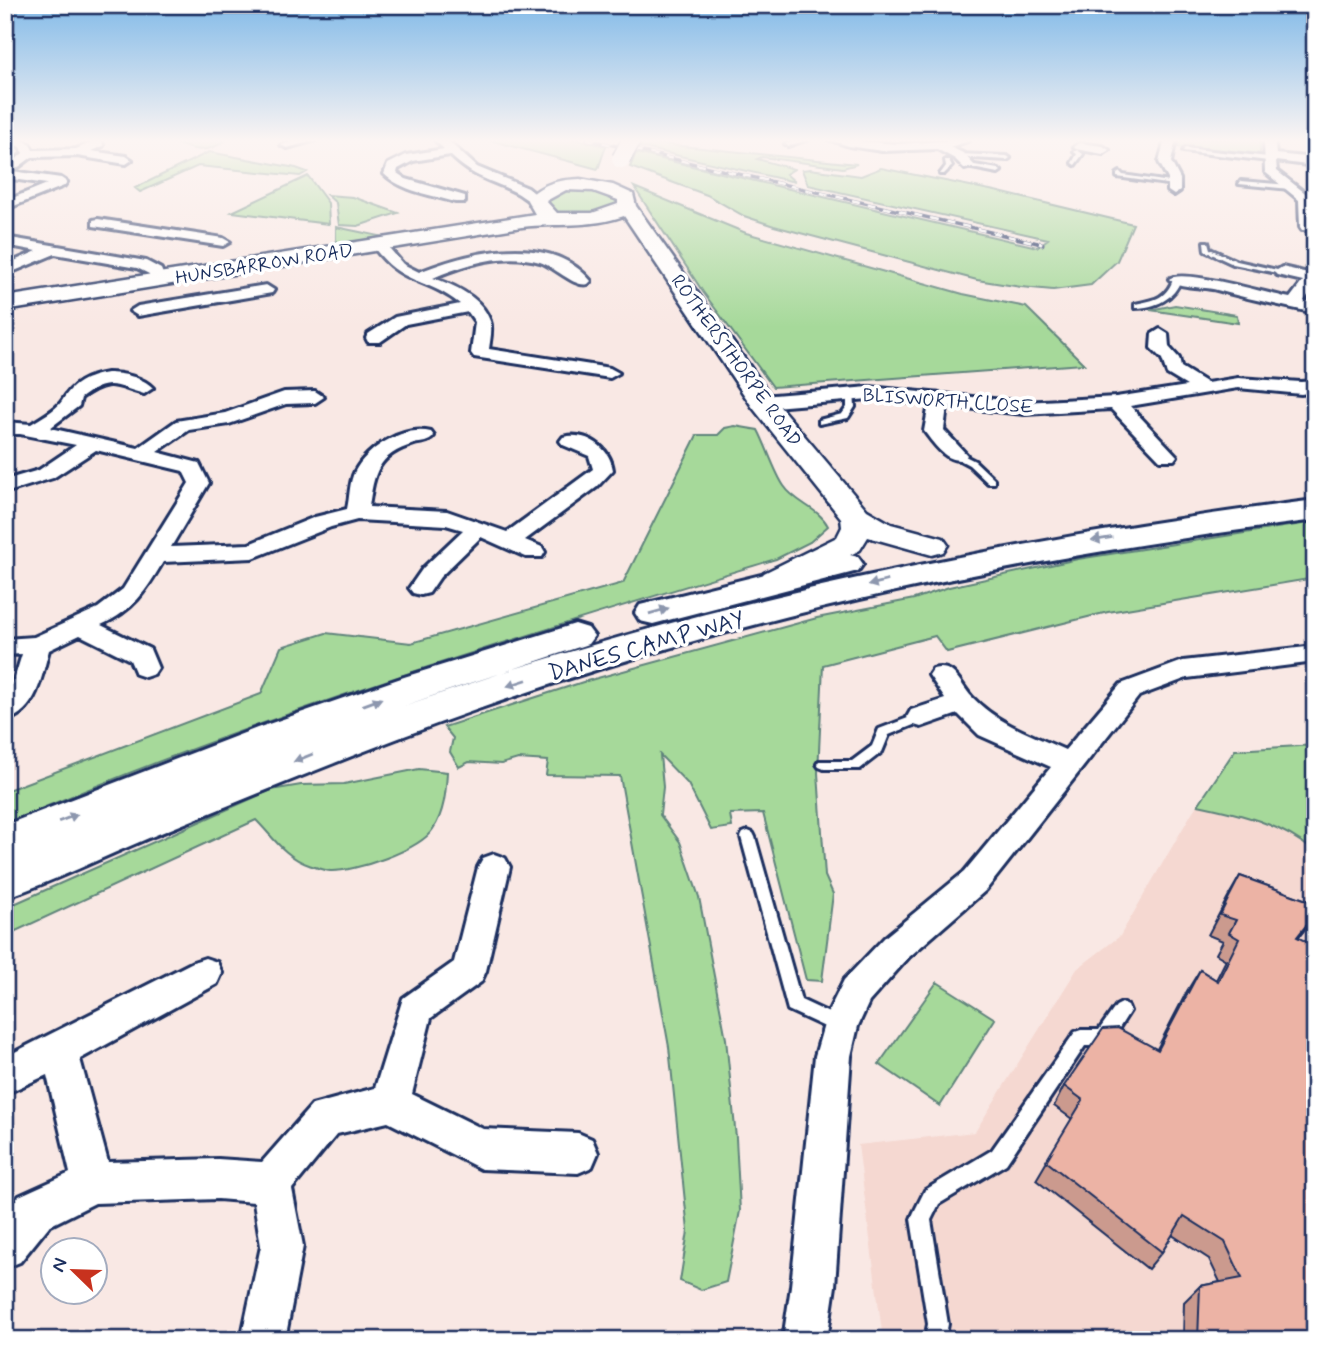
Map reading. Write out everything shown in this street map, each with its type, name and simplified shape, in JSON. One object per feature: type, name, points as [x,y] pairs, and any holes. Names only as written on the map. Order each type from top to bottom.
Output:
[{"type":"highway","name":"DANES CAMP WAY","points":[[5,844],[272,738],[418,686],[551,643],[776,580],[932,545],[1084,517],[1315,488]]},
{"type":"highway","name":"DANES CAMP WAY","points":[[5,879],[315,753],[505,687],[655,640],[877,583],[991,560],[1197,524],[1315,510]]},
{"type":"street","points":[[9,204],[14,202]]},
{"type":"street","points":[[527,202],[538,212],[627,226],[647,234]]},
{"type":"street","points":[[538,202],[538,212]]},
{"type":"street","points":[[587,220],[610,215],[615,202]]},
{"type":"street","name":"ROTHERSTHORPE ROAD","points":[[626,202],[762,402],[856,517],[880,531],[932,545]]},
{"type":"street","points":[[1306,227],[1307,202]]},
{"type":"street","name":"HUNSBARROW ROAD","points":[[5,304],[379,245],[538,212]]},
{"type":"street","points":[[129,218],[106,224],[216,238]]},
{"type":"street","points":[[116,259],[167,233]]},
{"type":"street","points":[[5,241],[116,259],[151,268],[156,272],[157,279]]},
{"type":"street","points":[[379,245],[402,270],[452,289],[472,306],[484,322],[480,354],[610,373]]},
{"type":"street","points":[[5,271],[53,249]]},
{"type":"street","points":[[421,277],[469,259],[506,254],[557,262],[569,268],[583,281]]},
{"type":"street","points":[[1282,272],[1314,276],[1296,303]]},
{"type":"street","points":[[181,275],[189,303]]},
{"type":"street","points":[[1177,279],[1315,308]]},
{"type":"street","points":[[138,311],[266,290]]},
{"type":"street","points":[[374,338],[401,320],[472,306]]},
{"type":"street","points":[[1160,334],[1160,348],[1170,358],[1173,370],[1203,388]]},
{"type":"street","points":[[35,431],[61,414],[72,402],[72,396],[92,374],[122,378],[144,388]]},
{"type":"street","name":"BLISWORTH CLOSE","points":[[762,402],[850,392],[1024,408],[1115,403],[1238,383],[1310,391]]},
{"type":"street","points":[[142,454],[183,425],[229,418],[284,398],[315,397]]},
{"type":"street","points":[[939,400],[934,431],[957,455]]},
{"type":"street","points":[[1115,403],[1167,456]]},
{"type":"street","points":[[5,428],[93,443],[192,467],[199,483],[132,594],[107,613],[38,645],[5,647]]},
{"type":"street","points":[[356,513],[361,502],[362,480],[370,465],[387,448],[403,439],[424,436]]},
{"type":"street","points":[[509,541],[565,499],[591,484],[603,470],[602,457],[594,448],[570,442]]},
{"type":"street","points":[[5,487],[46,474],[93,443]]},
{"type":"street","points":[[156,555],[253,551],[323,522],[356,513],[447,518],[534,552]]},
{"type":"street","points":[[776,580],[849,543],[858,527],[856,517]]},
{"type":"street","points":[[421,588],[431,573],[478,528]]},
{"type":"street","points":[[82,626],[141,655],[145,668]]},
{"type":"street","points":[[5,712],[22,697],[38,645]]},
{"type":"street","points":[[805,1340],[813,1286],[833,1056],[840,1026],[856,991],[897,947],[975,881],[1130,690],[1158,677],[1183,670],[1315,654]]},
{"type":"street","points":[[942,675],[962,703],[989,728],[1069,763]]},
{"type":"street","points":[[921,716],[962,703]]},
{"type":"street","points":[[390,1103],[416,1009],[469,971],[494,867]]},
{"type":"street","points":[[5,1076],[59,1051],[205,972]]},
{"type":"street","points":[[59,1051],[93,1183]]},
{"type":"street","points":[[271,1183],[326,1118],[390,1103],[481,1149],[578,1153]]},
{"type":"street","points":[[5,1247],[34,1210],[93,1183],[218,1179],[271,1183]]},
{"type":"street","points":[[263,1340],[282,1246],[271,1183]]},
{"type":"lane","points":[[1206,243],[1206,250],[1236,263],[1282,272]]},
{"type":"lane","points":[[1138,306],[1164,300],[1176,288],[1177,279]]},
{"type":"lane","points":[[822,422],[845,416],[851,407],[850,392]]},
{"type":"lane","points":[[957,455],[972,463],[991,481]]},
{"type":"lane","points":[[824,764],[855,766],[877,749],[884,732],[921,716]]},
{"type":"lane","points":[[748,837],[794,1005],[840,1026]]},
{"type":"lane","points":[[935,1340],[938,1324],[921,1219],[932,1197],[999,1157],[1081,1038],[1103,1038],[1122,1012]]},
{"type":"shaded area","points":[[1315,745],[1315,1340],[883,1340],[858,1145],[975,1132],[1077,969],[1120,936],[1193,811],[1235,750]]},
{"type":"green space","points":[[254,202],[327,202],[329,224],[232,212]]},
{"type":"green space","points":[[366,202],[398,213],[358,226],[339,225],[336,203]]},
{"type":"green space","points":[[546,202],[616,202],[618,206],[592,214],[575,215],[549,208]]},
{"type":"green space","points":[[644,202],[670,202],[746,233],[963,294],[1026,307],[1084,364],[773,387],[703,292]]},
{"type":"green space","points":[[719,202],[844,202],[1037,247],[1048,239],[883,202],[1040,202],[1133,224],[1117,261],[1091,285],[1053,290],[977,280],[744,216]]},
{"type":"green space","points":[[336,227],[384,237],[336,244]]},
{"type":"green space","points":[[1175,305],[1237,315],[1238,323],[1150,310]]},
{"type":"green space","points":[[735,426],[758,430],[784,486],[828,526],[810,542],[776,559],[484,649],[290,714],[194,748],[5,824],[5,791],[261,694],[281,647],[326,633],[411,643],[623,583],[697,435],[718,435],[725,428]]},
{"type":"green space","points":[[1315,522],[1315,578],[1108,612],[947,652],[935,636],[823,665],[818,773],[825,876],[833,894],[822,981],[806,980],[763,813],[730,814],[732,827],[711,830],[688,784],[660,755],[663,787],[660,815],[680,842],[699,897],[726,1039],[740,1211],[726,1282],[701,1290],[680,1281],[688,1231],[669,1047],[620,776],[546,775],[548,761],[518,759],[501,764],[469,762],[459,767],[450,752],[453,738],[444,727],[583,682],[817,618],[914,599],[949,587],[1078,559]]},
{"type":"green space","points":[[1315,745],[1315,852],[1274,827],[1245,816],[1198,805],[1235,750]]},
{"type":"green space","points":[[419,769],[447,772],[442,809],[433,829],[426,837],[401,852],[370,864],[330,871],[293,857],[256,820],[5,936],[5,908],[271,790],[301,785],[344,784]]},
{"type":"green space","points":[[937,982],[995,1019],[940,1106],[879,1064]]},
{"type":"building","points":[[1240,876],[1315,903],[1315,914],[1297,937],[1315,946],[1315,1340],[1198,1340],[1200,1286],[1242,1278],[1225,1242],[1184,1216],[1162,1252],[1046,1161],[1083,1100],[1064,1086],[1103,1029],[1118,1028],[1158,1050],[1200,970],[1218,981],[1239,939],[1229,933],[1236,920],[1220,915]]},
{"type":"railway","points":[[859,202],[1042,244],[1039,243]]}]
